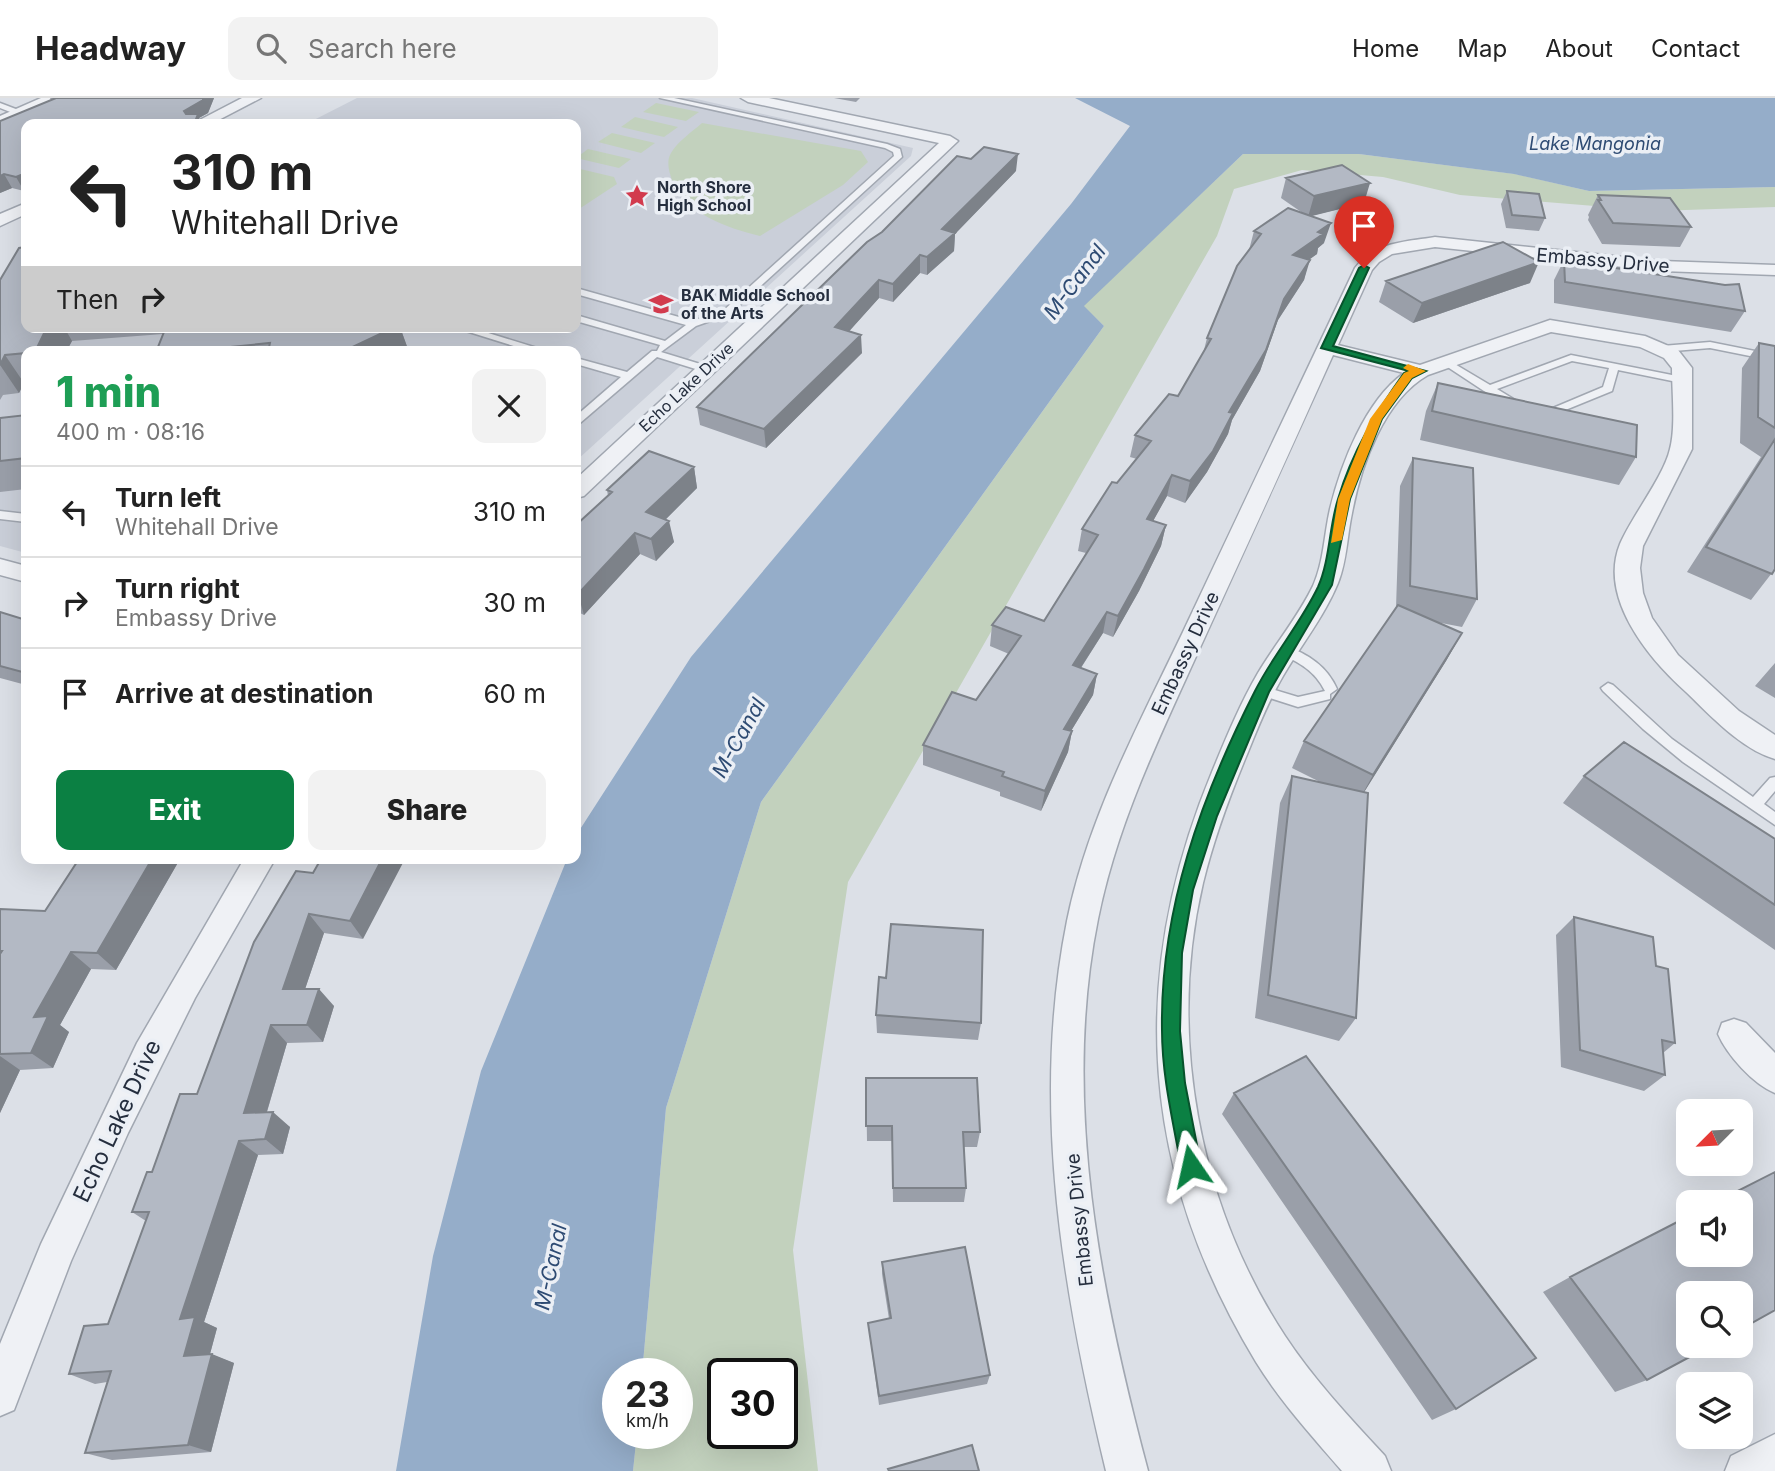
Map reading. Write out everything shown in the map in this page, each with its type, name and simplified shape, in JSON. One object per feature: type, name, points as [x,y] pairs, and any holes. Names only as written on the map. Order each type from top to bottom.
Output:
[{"type":"street","points":[[0,121],[53,98]]},
{"type":"street","points":[[210,119],[254,98]]},
{"type":"street","name":"Echo Lake Drive","points":[[581,486],[950,141],[748,98]]},
{"type":"street","points":[[0,221],[21,210]]},
{"type":"street","name":"Embassy Drive","points":[[1127,1471],[1110,1406],[1086,1287],[1073,1181],[1069,1085],[1072,1000],[1082,924],[1098,856],[1119,796],[1368,263],[1387,250],[1410,244],[1447,242],[1598,261],[1775,270]]},
{"type":"street","points":[[1370,1471],[1310,1402],[1271,1349],[1234,1285],[1207,1221],[1191,1166],[1175,1083],[1171,975],[1184,890],[1209,816],[1262,691],[1326,585],[1344,499],[1376,419],[1408,375],[1549,326],[1645,342],[1671,354],[1682,368],[1681,449],[1631,546],[1628,568],[1631,593],[1640,620],[1669,662],[1730,718],[1775,749]]},
{"type":"street","points":[[1327,348],[1433,367]]},
{"type":"street","points":[[0,567],[21,573]]},
{"type":"street","name":"Echo Lake Drive","points":[[0,1396],[12,1332],[162,1027],[257,864]]},
{"type":"street","points":[[1734,1034],[1775,1077]]},
{"type":"street","points":[[1745,1471],[1775,1455]]},
{"type":"lane","points":[[581,417],[693,324],[727,312],[898,157],[897,151],[887,146],[664,98]]},
{"type":"lane","points":[[0,106],[18,113]]},
{"type":"lane","points":[[581,291],[693,324]]},
{"type":"lane","points":[[581,319],[666,344]]},
{"type":"lane","points":[[479,333],[524,346]]},
{"type":"lane","points":[[1662,349],[1710,345],[1775,358]]},
{"type":"lane","points":[[655,353],[706,369]]},
{"type":"lane","points":[[1488,389],[1571,358],[1682,380]]},
{"type":"lane","points":[[581,362],[629,376]]},
{"type":"lane","points":[[1433,367],[1488,389],[1518,406],[1555,411],[1608,389],[1614,366]]},
{"type":"lane","points":[[0,515],[21,517]]},
{"type":"lane","points":[[1262,691],[1297,702],[1327,692],[1326,678],[1315,667],[1286,651]]},
{"type":"lane","points":[[1608,688],[1645,727],[1689,763],[1775,818]]},
{"type":"lane","points":[[1754,805],[1775,782]]},
{"type":"shaded area","name":"BAK Middle School of the Arts","points":[[357,98],[692,98],[913,148],[911,156],[581,456],[581,346],[21,346],[21,552],[0,546],[0,281],[21,318],[21,333],[581,333],[581,119],[316,119]]},
{"type":"green space","points":[[656,103],[699,112],[686,121],[643,112]]},
{"type":"green space","points":[[635,117],[678,127],[664,137],[621,127]]},
{"type":"green space","points":[[702,123],[861,151],[868,162],[843,185],[760,236],[721,224],[698,211],[679,192],[672,180],[669,156],[681,141]]},
{"type":"green space","points":[[612,133],[655,143],[641,153],[598,142]]},
{"type":"green space","points":[[588,149],[631,159],[619,168],[581,159],[581,154]]},
{"type":"green space","points":[[1243,154],[1359,154],[1515,174],[1589,191],[1775,187],[1775,207],[1656,211],[1460,195],[1383,177],[1302,170],[1234,189],[1217,236],[848,882],[793,1250],[818,1471],[633,1471],[635,1449],[693,1449],[693,1358],[643,1358],[666,1108],[761,802],[1104,326],[1083,306]]},
{"type":"green space","points":[[581,169],[614,177],[617,184],[581,208]]},
{"type":"water","points":[[1075,98],[1775,98],[1775,187],[1589,191],[1514,174],[1359,154],[1243,154],[1084,306],[1104,326],[761,802],[666,1108],[643,1358],[602,1358],[602,1449],[635,1449],[633,1471],[396,1471],[433,1256],[481,1071],[565,864],[581,864],[581,828],[691,657],[1071,204],[1130,126]]},
{"type":"building","points":[[56,98],[203,98],[184,111],[186,114],[198,114],[196,119],[21,119],[21,175],[16,177],[4,174],[0,176],[0,121]]},
{"type":"building","points":[[984,147],[1018,154],[942,229],[955,233],[927,257],[920,255],[893,284],[879,280],[835,327],[861,335],[764,429],[697,407],[867,242],[882,232],[957,156],[971,159]]},
{"type":"building","points":[[1342,165],[1370,183],[1314,196],[1286,178]]},
{"type":"building","points":[[1507,191],[1539,194],[1545,218],[1512,215]]},
{"type":"building","points":[[1598,195],[1670,198],[1691,227],[1613,223],[1598,200],[1601,200]]},
{"type":"building","points":[[1288,208],[1331,223],[1318,232],[1323,234],[1293,255],[1310,260],[1284,299],[1266,350],[1229,412],[1233,413],[1213,451],[1190,481],[1172,475],[1147,519],[1166,525],[1144,569],[1118,616],[1107,612],[1073,665],[1097,674],[1064,729],[1072,731],[1045,791],[1002,776],[1004,772],[923,745],[952,692],[976,700],[1021,636],[992,625],[1006,607],[1044,621],[1098,535],[1082,529],[1112,482],[1117,483],[1151,441],[1135,435],[1169,394],[1178,396],[1211,339],[1207,338],[1237,266],[1261,234],[1254,231]]},
{"type":"building","points":[[1503,242],[1539,262],[1422,303],[1386,281]]},
{"type":"building","points":[[19,248],[21,333],[44,333],[38,346],[21,346],[21,353],[5,355],[0,365],[0,280]]},
{"type":"building","points":[[1564,260],[1725,285],[1739,284],[1745,311],[1565,282]]},
{"type":"building","points":[[164,333],[382,333],[355,346],[269,346],[270,343],[240,346],[158,346]]},
{"type":"building","points":[[1759,343],[1775,346],[1775,428],[1758,417]]},
{"type":"building","points":[[1438,383],[1637,425],[1636,457],[1432,411]]},
{"type":"building","points":[[21,416],[21,459],[0,461],[0,418]]},
{"type":"building","points":[[1775,439],[1775,569],[1772,574],[1706,547]]},
{"type":"building","points":[[649,451],[694,467],[646,512],[669,521],[651,539],[635,533],[581,591],[581,520],[612,492],[607,490]]},
{"type":"building","points":[[1413,458],[1473,468],[1477,599],[1410,586]]},
{"type":"building","points":[[1398,605],[1462,633],[1373,775],[1304,741]]},
{"type":"building","points":[[0,612],[21,618],[21,672],[0,666]]},
{"type":"building","points":[[1624,742],[1775,839],[1775,905],[1584,776]]},
{"type":"building","points":[[1292,776],[1368,793],[1356,1018],[1268,995]]},
{"type":"building","points":[[76,864],[149,864],[97,953],[71,952],[34,1017],[48,1016],[31,1053],[0,1054],[0,909],[45,911]]},
{"type":"building","points":[[318,864],[379,864],[350,921],[309,914],[283,989],[319,989],[307,1025],[271,1025],[244,1113],[273,1112],[265,1139],[239,1141],[180,1319],[195,1317],[184,1356],[212,1354],[188,1445],[85,1453],[111,1371],[69,1374],[84,1326],[108,1324],[149,1212],[132,1212],[147,1172],[152,1172],[180,1094],[197,1094],[254,942],[296,871],[313,873]]},
{"type":"building","points":[[1574,917],[1653,937],[1656,966],[1668,969],[1675,1043],[1662,1040],[1665,1075],[1580,1050]]},
{"type":"building","points":[[891,924],[983,930],[981,1023],[876,1015],[879,977],[886,978]]},
{"type":"building","points":[[1306,1056],[1536,1358],[1456,1409],[1234,1093]]},
{"type":"building","points":[[866,1078],[977,1078],[980,1132],[963,1132],[966,1188],[893,1188],[892,1126],[866,1126]]},
{"type":"building","points":[[1775,1172],[1775,1310],[1753,1322],[1753,1281],[1676,1281],[1676,1358],[1688,1358],[1647,1380],[1570,1277],[1676,1223],[1676,1267],[1753,1267],[1753,1190],[1740,1190]]},
{"type":"building","points":[[965,1247],[990,1375],[879,1396],[868,1323],[891,1318],[882,1262]]},
{"type":"building","points":[[972,1445],[979,1471],[888,1469]]},
{"type":"slow traffic","points":[[1335,540],[1344,499],[1376,419],[1408,375],[1421,371],[1408,368]]},
{"type":"place","name":"North Shore High School","points":[[637,196]]},
{"type":"place","name":"BAK Middle School of the Arts","points":[[661,304]]},
{"type":"route","points":[[1191,1166],[1175,1083],[1171,1031],[1173,953],[1184,890],[1209,816],[1262,691],[1326,585],[1344,499],[1376,419],[1408,375],[1421,371],[1327,348],[1364,268]]},
{"type":"water label","name":"Lake Mangonia","points":[[1595,144]]},
{"type":"water label","name":"M-Canal","points":[[1075,282]]},
{"type":"water label","name":"M-Canal","points":[[739,738]]},
{"type":"water label","name":"M-Canal","points":[[551,1267]]}]
